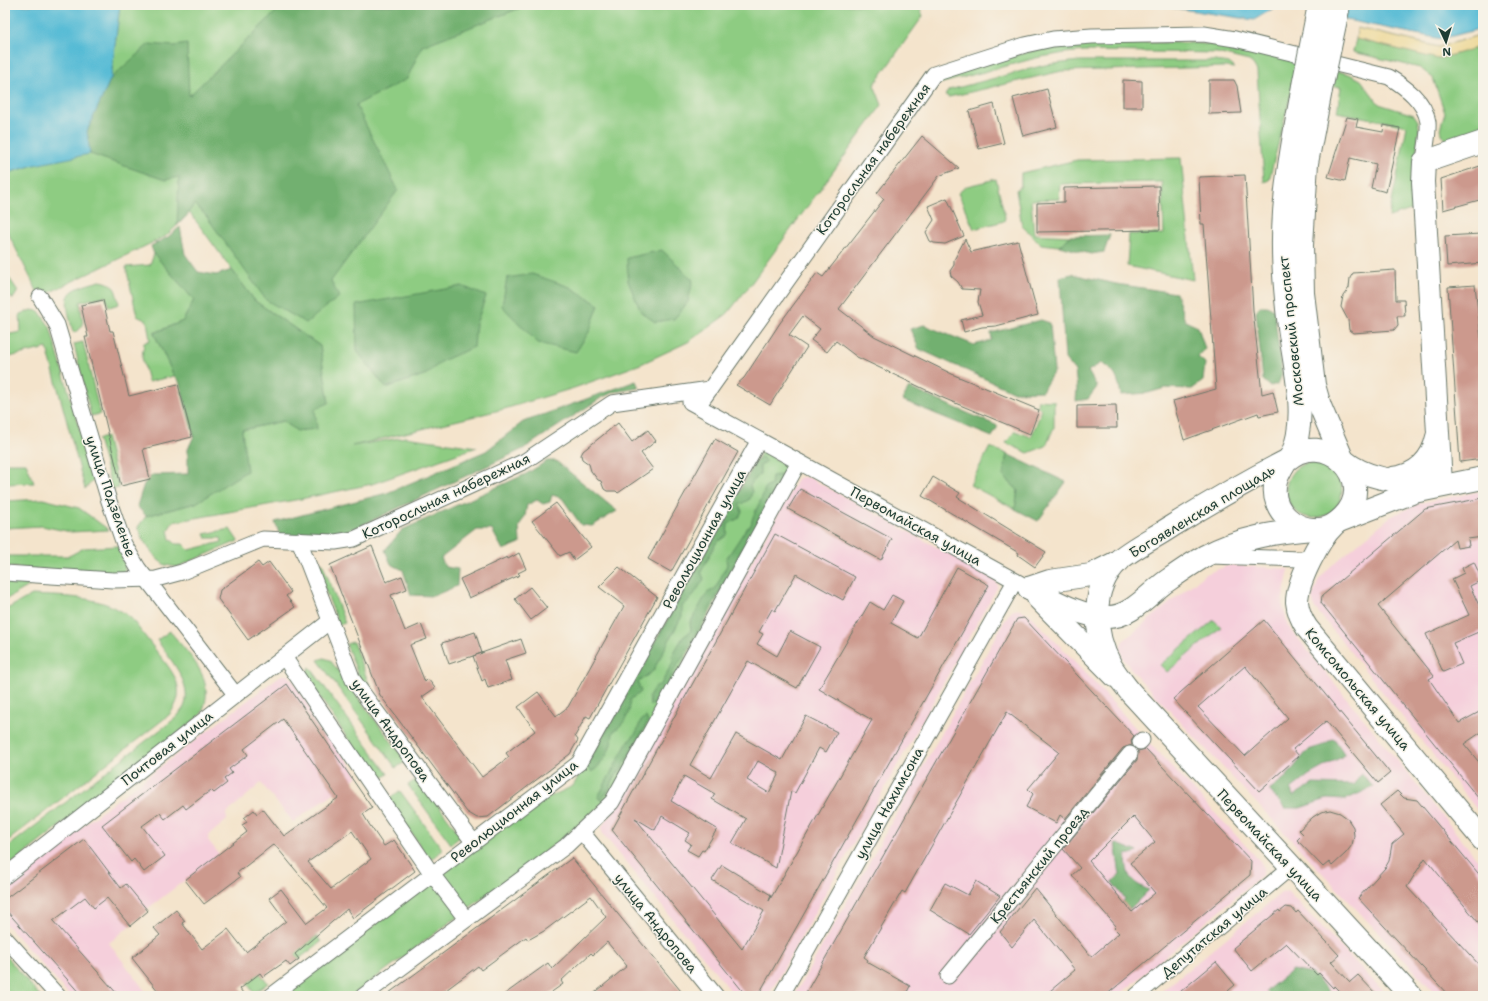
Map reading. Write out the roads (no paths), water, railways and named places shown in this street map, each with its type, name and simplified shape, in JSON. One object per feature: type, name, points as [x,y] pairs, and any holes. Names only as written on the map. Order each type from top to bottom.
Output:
[{"type":"main road","points":[[1312,88],[1319,5]]},
{"type":"main road","points":[[1312,88],[1339,5]]},
{"type":"main road","name":"Московский проспект","points":[[1288,458],[1298,439],[1299,403],[1287,310],[1283,248],[1289,160],[1312,88]]},
{"type":"main road","name":"Московский проспект","points":[[1312,88],[1302,245],[1303,293],[1314,385],[1320,406],[1342,460]]},
{"type":"main road","points":[[1435,485],[1440,460],[1423,182],[1424,162],[1483,142]]},
{"type":"main road","points":[[1377,478],[1388,479],[1403,477],[1422,466],[1434,448],[1438,425]]},
{"type":"main road","name":"Богоявленская площадь","points":[[1022,584],[1091,575],[1119,561],[1186,518],[1288,458],[1301,452],[1319,450],[1328,452],[1353,468],[1377,478]]},
{"type":"main road","name":"Богоявленская площадь","points":[[1288,458],[1277,477],[1275,487],[1278,506],[1289,520],[1301,527],[1313,529]]},
{"type":"main road","points":[[1336,523],[1349,510],[1354,496],[1353,477],[1342,460]]},
{"type":"main road","points":[[1377,478],[1435,485],[1483,478]]},
{"type":"main road","name":"Богоявленская площадь","points":[[1022,584],[1066,606],[1097,617],[1109,617],[1123,614],[1205,556],[1227,546],[1282,532],[1326,528],[1435,485]]},
{"type":"main road","name":"Комсомольская улица","points":[[1336,523],[1327,533],[1313,558],[1298,595],[1299,612],[1303,622],[1483,840]]},
{"type":"main road","name":"Богоявленская площадь","points":[[1097,617],[1098,602],[1104,583],[1119,561]]},
{"type":"main road","name":"Первомайская улица","points":[[1022,584],[1131,693],[1411,996]]},
{"type":"main road","name":"Первомайская улица","points":[[1097,617],[1100,637],[1111,666],[1131,693]]},
{"type":"street","name":"Которосльная набережная","points":[[698,406],[934,74],[1025,45],[1053,39],[1092,36],[1204,34],[1235,39],[1389,77],[1406,87],[1420,104],[1425,113],[1428,129],[1424,162]]},
{"type":"street","name":"улица Подзеленье","points":[[40,297],[57,325],[124,544],[132,561],[235,694]]},
{"type":"street","name":"Которосльная набережная","points":[[5,573],[113,580],[147,580],[173,576],[258,540],[269,538],[341,541],[367,534],[525,461],[612,403],[710,389]]},
{"type":"street","name":"Первомайская улица","points":[[675,394],[1022,584]]},
{"type":"street","name":"Революционная улица","points":[[271,996],[580,761],[759,440]]},
{"type":"street","points":[[363,996],[566,846],[614,798],[799,462]]},
{"type":"street","name":"улица Андропова","points":[[299,540],[355,683],[474,843]]},
{"type":"street","points":[[1205,556],[1300,560],[1313,558]]},
{"type":"street","name":"улица Нахимсона","points":[[781,996],[998,610],[1017,594],[1022,584]]},
{"type":"street","name":"Почтовая улица","points":[[5,876],[235,694],[330,621]]},
{"type":"street","points":[[284,657],[432,874],[466,919]]},
{"type":"street","name":"Крестьянский проезд","points":[[948,976],[1130,754]]},
{"type":"street","name":"улица Андропова","points":[[581,831],[716,996]]},
{"type":"street","name":"Депутатская улица","points":[[1136,996],[1291,867]]},
{"type":"street","points":[[5,938],[58,996]]},
{"type":"water","points":[[5,5],[120,5],[111,78],[87,131],[90,154],[34,165],[5,174]]},
{"type":"water","points":[[1155,5],[1483,5],[1483,28],[1441,39],[1277,6],[1254,20]]}]
